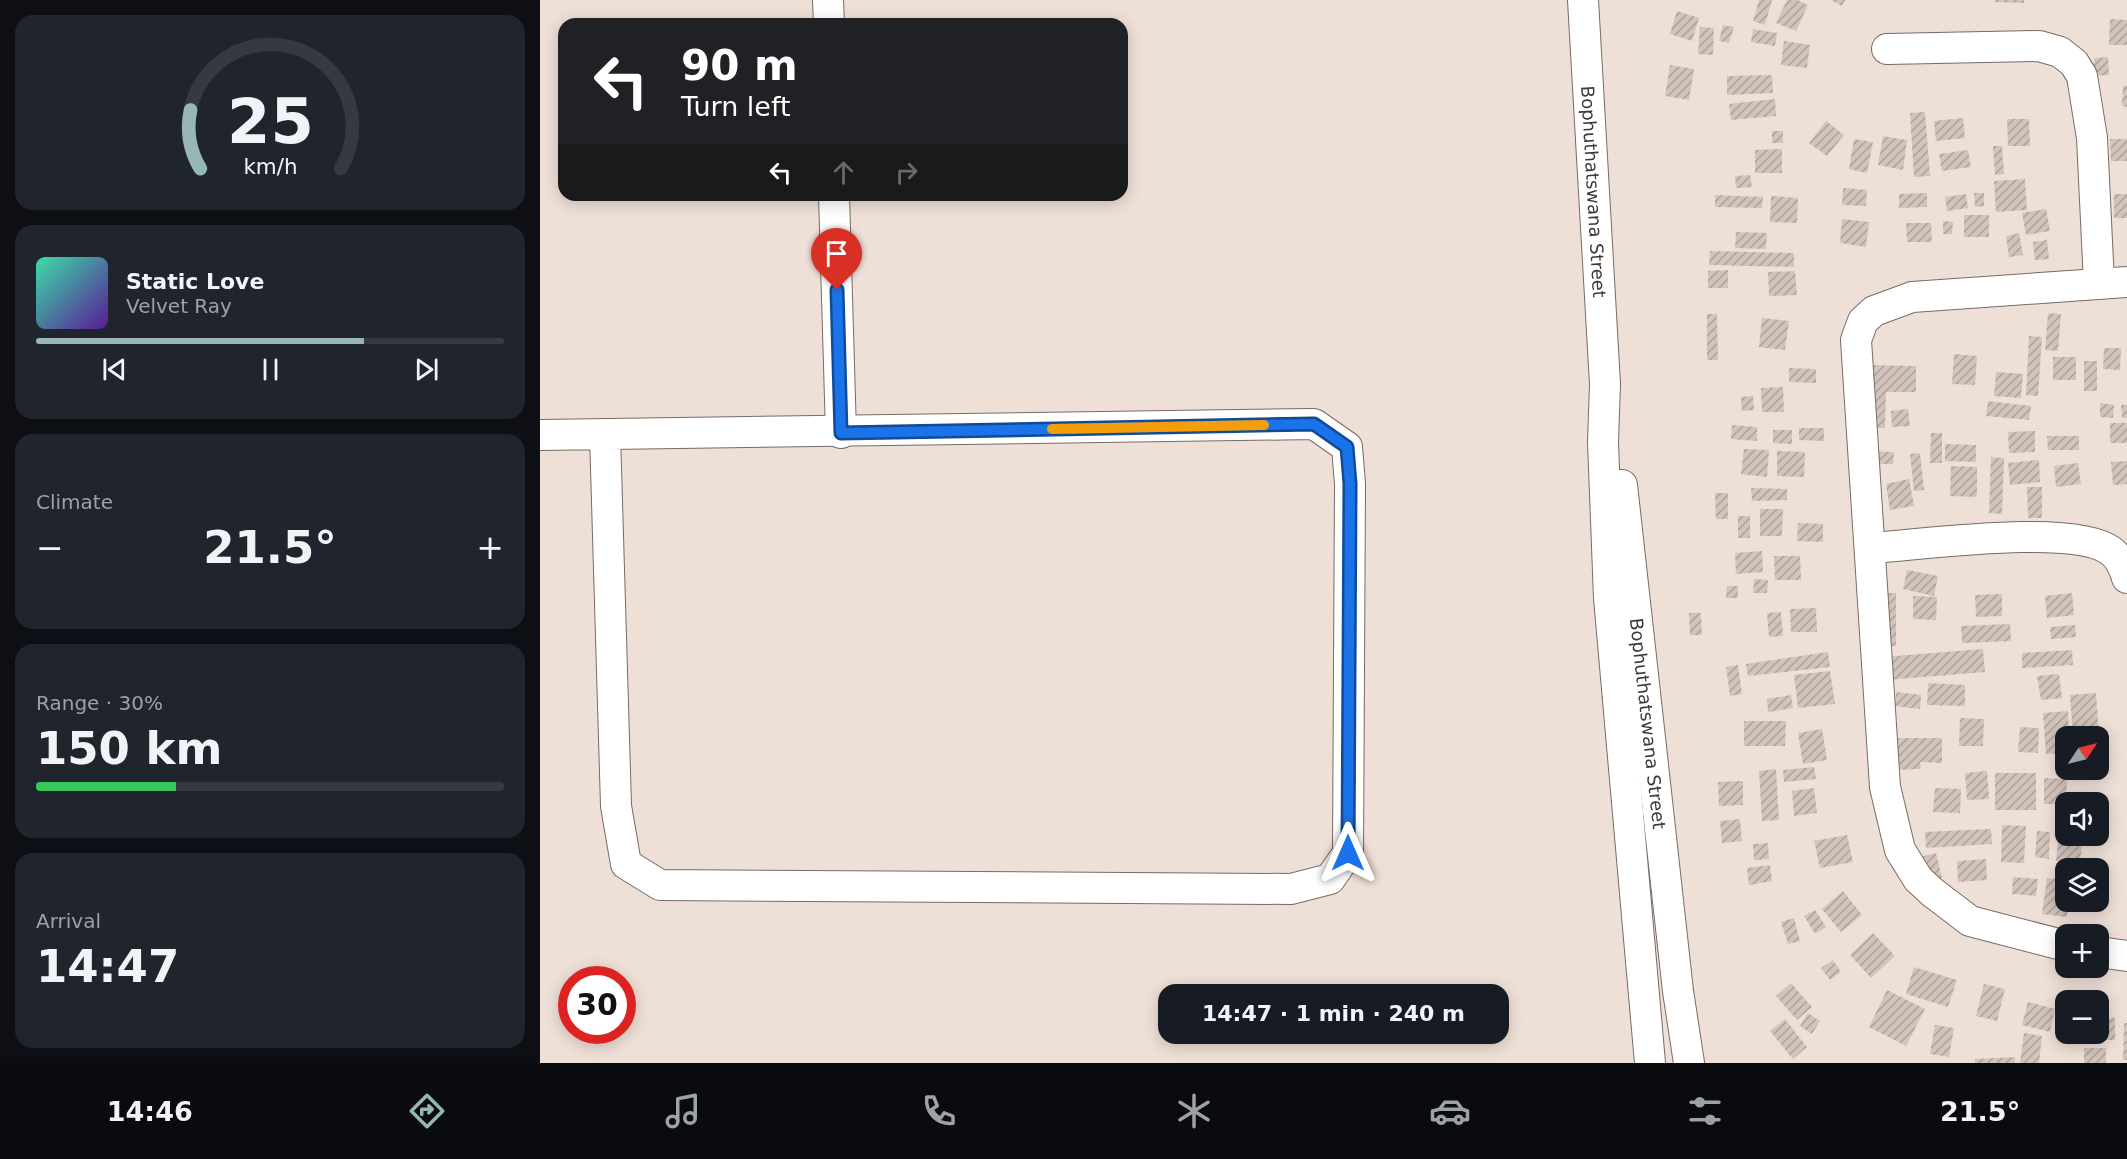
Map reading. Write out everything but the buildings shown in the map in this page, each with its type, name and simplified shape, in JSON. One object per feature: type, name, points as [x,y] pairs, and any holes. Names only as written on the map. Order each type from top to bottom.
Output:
[{"type":"street","points":[[828,0],[829,18]]},
{"type":"street","name":"Bophuthatswana Street","points":[[1583,0],[1605,384],[1603,442],[1609,598],[1650,1063]]},
{"type":"street","points":[[1887,49],[2039,46],[2060,52],[2074,63],[2082,76],[2113,283],[1912,297],[1874,311],[1863,321],[1856,340],[1886,787],[1900,850],[1918,879],[1970,921],[2055,943]]},
{"type":"street","points":[[834,201],[841,433]]},
{"type":"street","name":"Bophuthatswana Street","points":[[1605,384],[1622,482],[1678,991],[1689,1063]]},
{"type":"street","points":[[540,435],[605,434],[841,433],[1314,424],[1347,447],[1350,484],[1348,853],[1330,879],[1291,889],[660,885],[626,864],[616,806],[605,434]]},
{"type":"street","points":[[1870,548],[2026,538],[2067,538],[2095,543],[2110,550],[2120,560],[2127,578]]},
{"type":"street","points":[[2109,954],[2127,956]]},
{"type":"slow traffic","points":[[1052,429],[1264,425]]},
{"type":"route","points":[[837,290],[841,433],[1314,424],[1347,447],[1350,484],[1348,853]]}]
